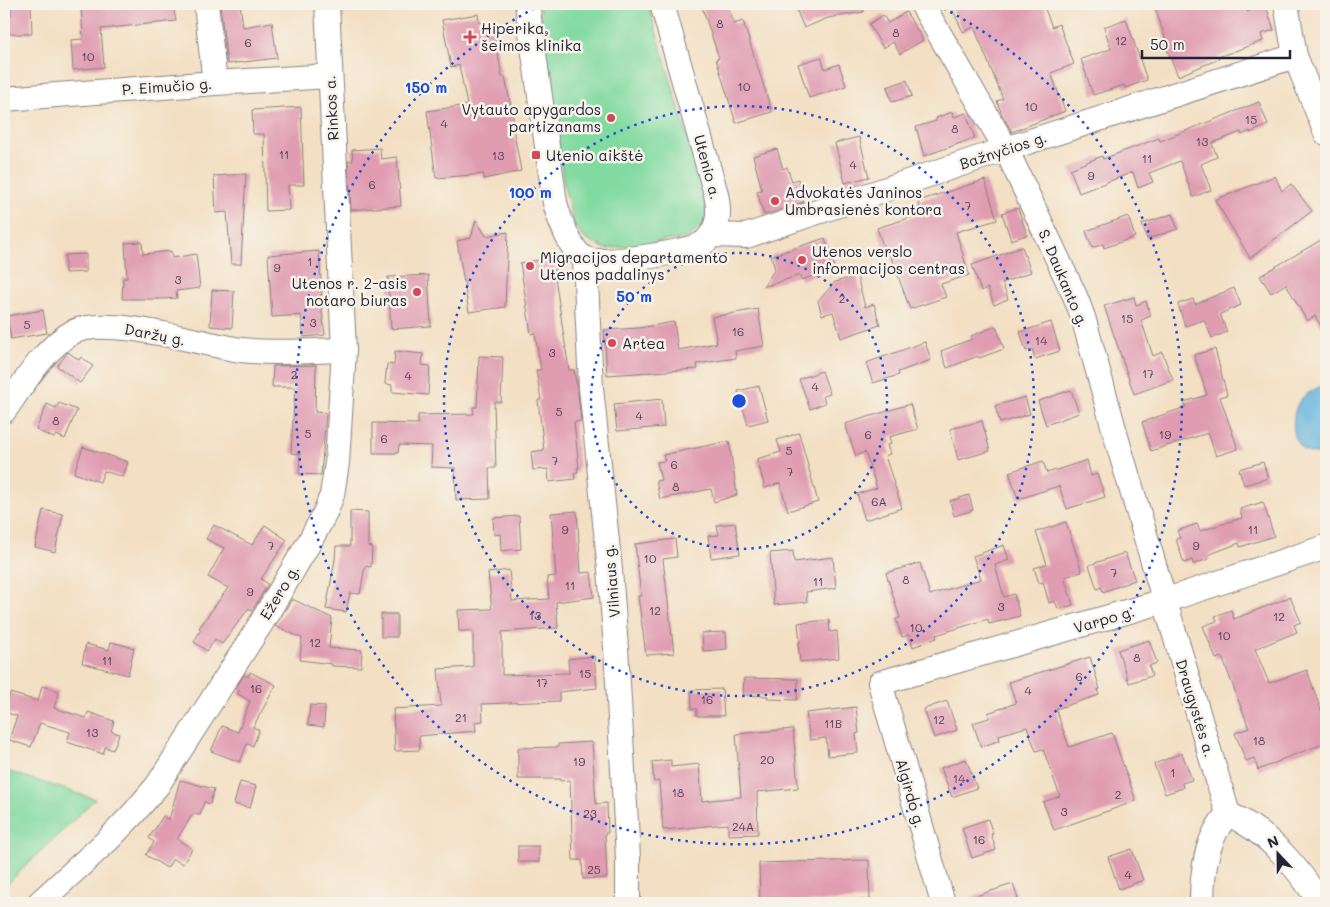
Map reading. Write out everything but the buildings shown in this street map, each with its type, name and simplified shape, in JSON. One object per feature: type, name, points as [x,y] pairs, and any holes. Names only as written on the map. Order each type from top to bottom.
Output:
[{"type":"street","points":[[206,4],[215,83]]},
{"type":"street","name":"Rinkos a.","points":[[326,4],[337,212]]},
{"type":"street","points":[[527,4],[555,203],[566,233],[575,248],[585,259],[602,261],[683,250],[702,244],[711,236]]},
{"type":"street","name":"Utenio a.","points":[[662,4],[716,194],[719,211],[717,225],[711,236]]},
{"type":"street","name":"S. Daukanto g.","points":[[922,4],[1006,149],[1064,271],[1083,317],[1164,602]]},
{"type":"street","points":[[1286,4],[1295,56],[1326,133]]},
{"type":"street","name":"Bažnyčios g.","points":[[711,236],[746,236],[1006,149],[1295,56]]},
{"type":"street","name":"P. Eimučio g.","points":[[4,99],[330,76]]},
{"type":"street","name":"Ežero g.","points":[[39,903],[108,840],[156,786],[260,625],[325,514],[332,495],[337,463],[344,350],[337,212]]},
{"type":"street","name":"Vilniaus g.","points":[[585,259],[591,388],[610,570],[615,638],[628,858],[628,903]]},
{"type":"street","name":"Daržų g.","points":[[4,411],[38,364],[64,338],[76,330],[93,327],[120,327],[242,350],[274,352],[344,350]]},
{"type":"street","name":"Varpo g.","points":[[880,683],[1164,602],[1326,547]]},
{"type":"street","name":"Draugystės a.","points":[[1164,602],[1228,814]]},
{"type":"street","name":"Algirdo g.","points":[[880,683],[943,903]]},
{"type":"street","points":[[1202,903],[1202,890],[1211,840],[1218,824],[1228,814],[1242,820],[1292,864],[1310,885],[1320,903]]},
{"type":"green space","points":[[539,4],[648,4],[707,203],[706,224],[686,238],[606,249],[585,239],[574,224],[564,186]]},
{"type":"green space","points":[[4,770],[95,799],[4,887]]},
{"type":"water","points":[[1326,384],[1326,455],[1309,453],[1300,447],[1297,442],[1294,430],[1294,415],[1302,398]]},
{"type":"place","name":"Hiperika, šeimos klinika","points":[[470,37]]},
{"type":"place","name":"Vytauto apygardos partizanams","points":[[611,118]]},
{"type":"place","name":"Utenio aikštė","points":[[536,155]]},
{"type":"place","name":"Advokatės Janinos Umbrasienės kontora","points":[[775,201]]},
{"type":"place","name":"Utenos verslo informacijos centras","points":[[802,260]]},
{"type":"place","name":"Migracijos departamento Utenos padalinys","points":[[530,266]]},
{"type":"place","name":"Utenos r. 2-asis notaro biuras","points":[[417,292]]},
{"type":"place","name":"Artea","points":[[612,343]]}]
